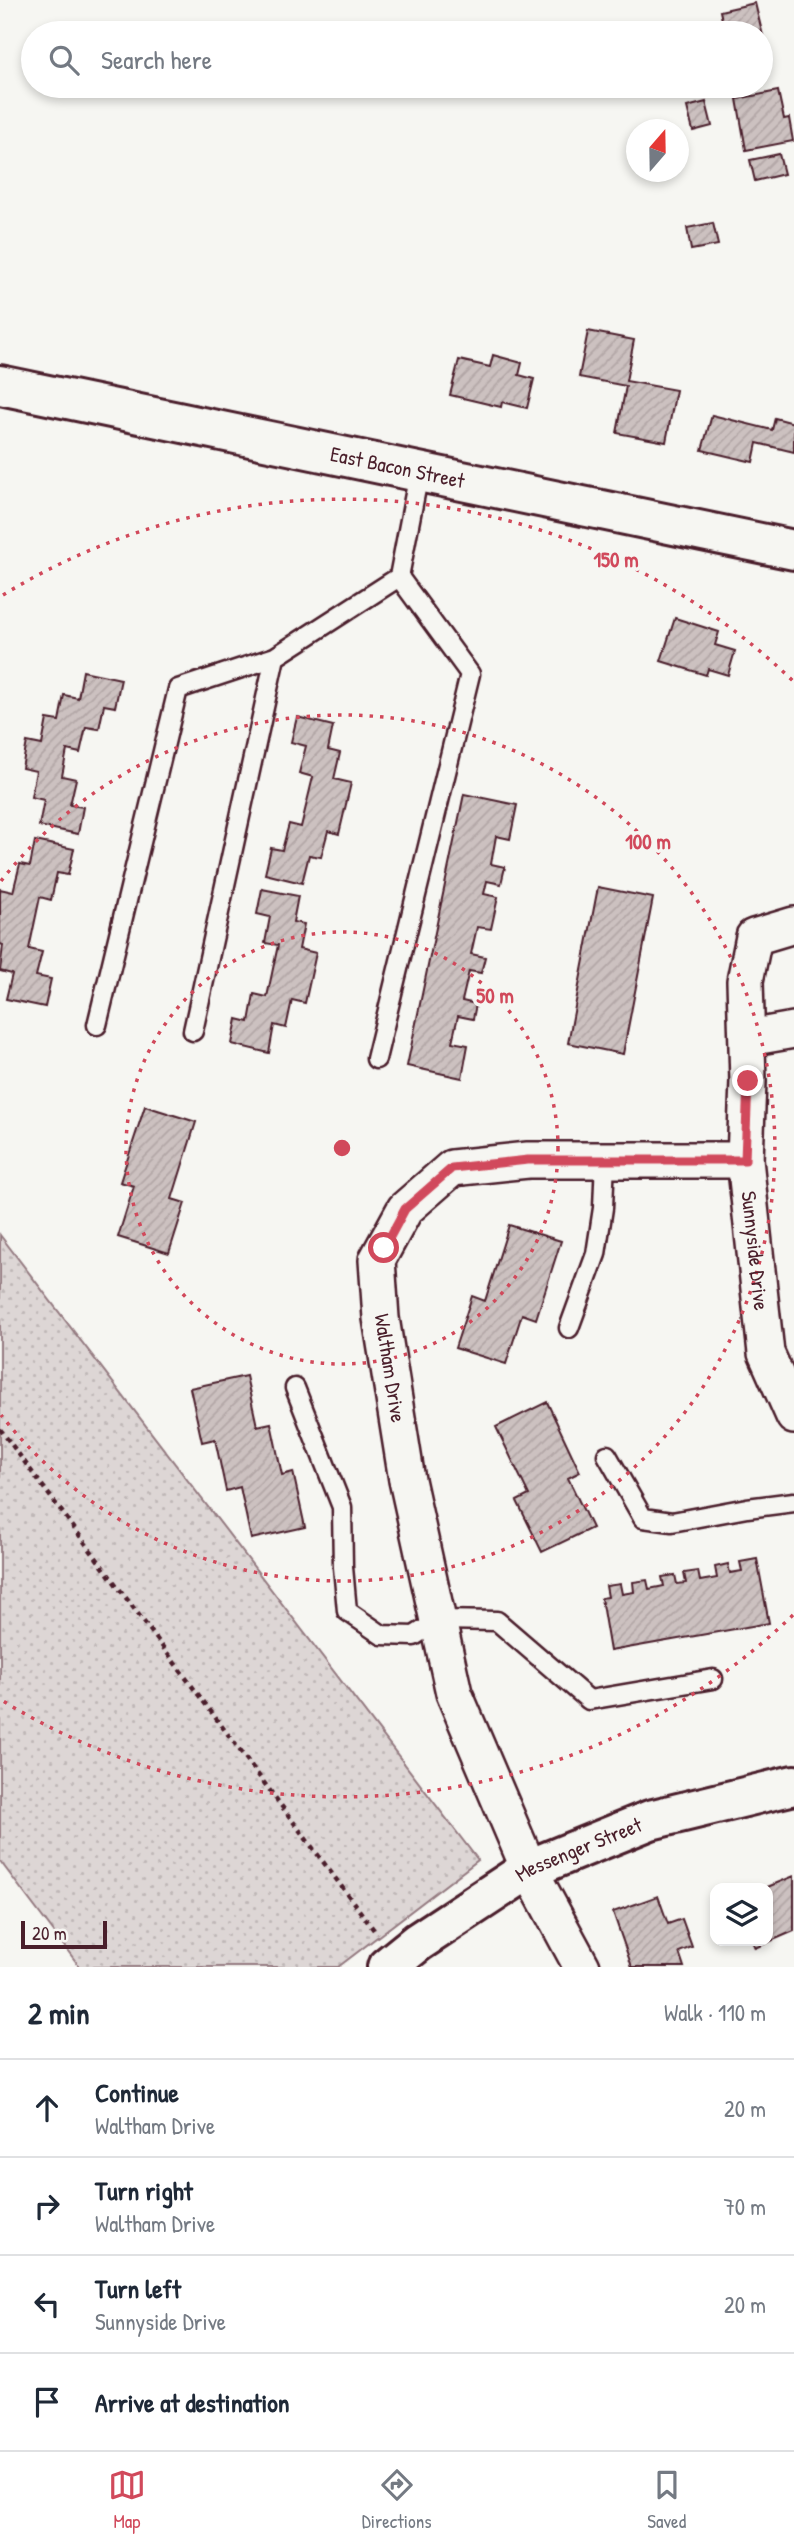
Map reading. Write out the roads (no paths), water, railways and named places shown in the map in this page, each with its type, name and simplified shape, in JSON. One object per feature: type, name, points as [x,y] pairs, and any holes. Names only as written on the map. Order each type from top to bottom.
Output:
[{"type":"main road","name":"East Bacon Street","points":[[0,385],[794,550]]},
{"type":"main road","name":"Messenger Street","points":[[392,1963],[529,1869],[650,1820],[794,1785]]},
{"type":"street","name":"Sunnyside Drive","points":[[794,925],[754,937],[745,981],[748,1038],[745,1160],[766,1353],[794,1416]]},
{"type":"street","points":[[748,1038],[794,1030]]},
{"type":"street","name":"Waltham Drive","points":[[582,1967],[529,1869],[454,1693],[407,1480],[381,1318],[377,1260],[405,1209],[452,1168],[528,1160],[745,1160]]},
{"type":"lane","points":[[97,1025],[177,689],[275,657],[399,578],[419,473]]},
{"type":"lane","points":[[376,1059],[470,674],[399,578]]},
{"type":"lane","points":[[194,1031],[275,657]]},
{"type":"lane","points":[[569,1328],[596,1254],[603,1208],[605,1159]]},
{"type":"lane","points":[[295,1388],[342,1507],[347,1611],[382,1635],[414,1636],[439,1620],[497,1621],[589,1700],[713,1679]]},
{"type":"lane","points":[[607,1455],[643,1518],[672,1522],[794,1502]]}]
